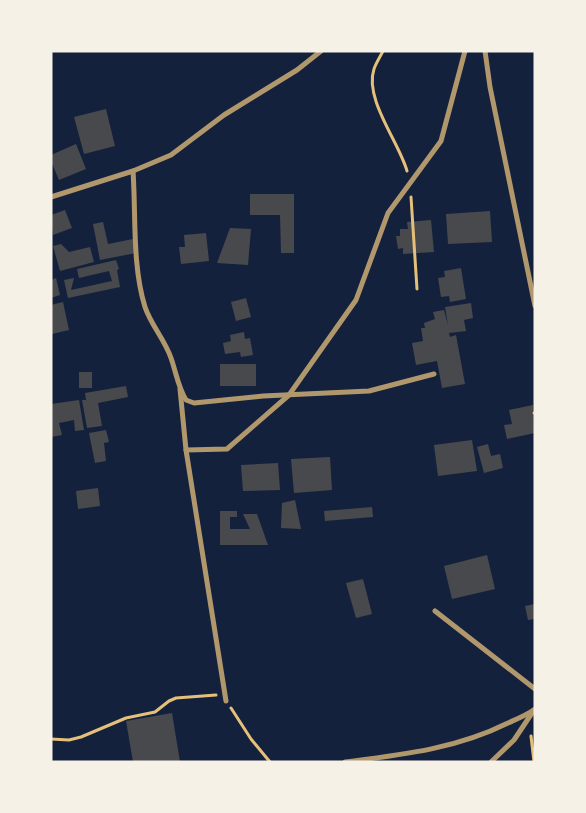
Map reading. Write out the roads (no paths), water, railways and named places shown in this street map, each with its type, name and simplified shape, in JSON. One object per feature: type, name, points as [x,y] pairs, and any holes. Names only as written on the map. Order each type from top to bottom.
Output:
[{"type":"street","points":[[51,197],[133,171],[171,156],[224,115],[297,70],[320,51]]},
{"type":"street","points":[[186,450],[227,449],[289,395],[356,300],[388,213],[441,141],[464,51]]},
{"type":"street","points":[[485,51],[490,87],[535,306]]},
{"type":"street","points":[[133,171],[136,253],[140,285],[150,317],[171,358],[180,389],[186,450],[226,701]]},
{"type":"street","points":[[180,389],[186,400],[194,403],[369,391],[434,374]]},
{"type":"street","points":[[435,611],[535,689]]},
{"type":"street","points":[[345,762],[415,753],[449,746],[496,729],[534,710]]},
{"type":"street","points":[[491,762],[514,740],[534,710]]}]
